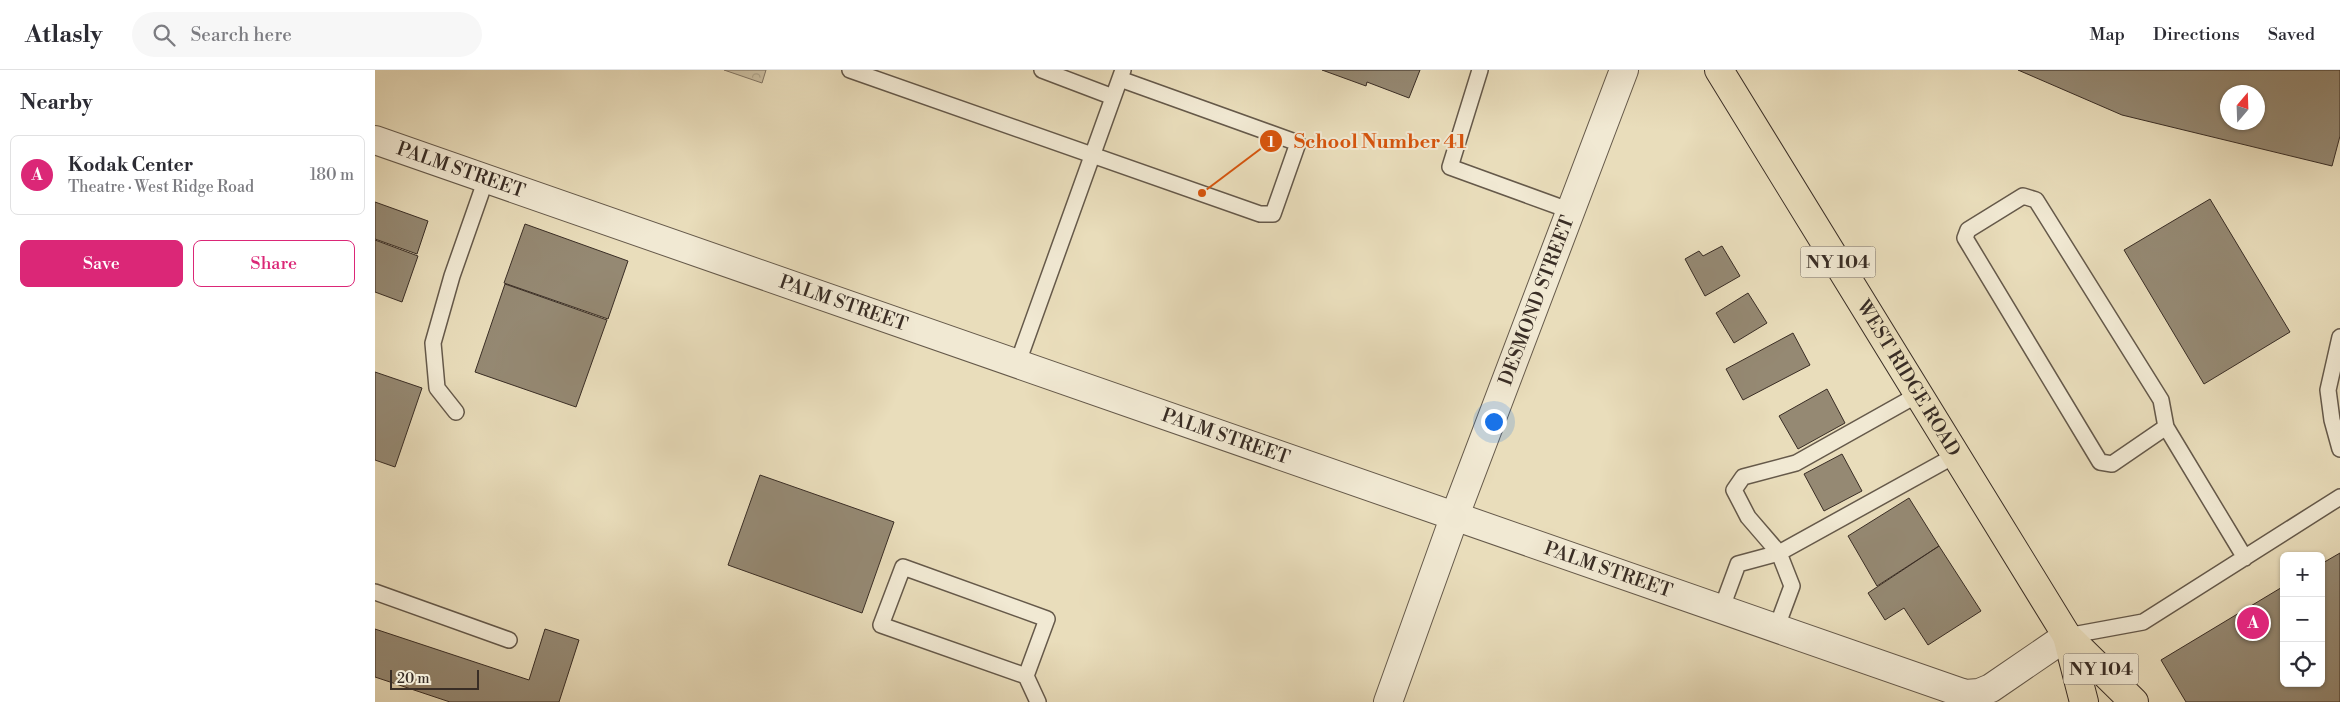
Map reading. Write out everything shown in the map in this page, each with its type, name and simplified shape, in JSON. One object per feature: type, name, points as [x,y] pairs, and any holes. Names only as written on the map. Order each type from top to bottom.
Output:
[{"type":"highway","name":"WEST RIDGE ROAD","points":[[1719,70],[2067,636],[2134,702]]},
{"type":"highway","name":"WEST RIDGE ROAD","points":[[2067,636],[2084,702]]},
{"type":"street","name":"DESMOND STREET","points":[[1388,702],[1454,518],[1624,70]]},
{"type":"street","name":"PALM STREET","points":[[375,140],[1454,518],[1965,694],[1979,694],[1991,688],[2067,636]]},
{"type":"lane","points":[[850,70],[1094,154],[1260,214],[1273,214],[1298,143],[1121,75],[1094,154],[1017,365]]},
{"type":"lane","points":[[1042,70],[1113,97]]},
{"type":"lane","points":[[1480,70],[1450,167],[1571,211]]},
{"type":"lane","points":[[456,412],[437,388],[433,343],[452,276],[487,179]]},
{"type":"lane","points":[[2166,428],[2112,464],[2100,462],[1965,238],[1968,230],[2023,196],[2035,200],[2161,400],[2166,428],[2245,558]]},
{"type":"lane","points":[[2340,337],[2328,390],[2332,420],[2340,449]]},
{"type":"lane","points":[[1777,629],[1792,586],[1779,553],[1748,518],[1734,490],[1743,477],[1795,463],[1919,394]]},
{"type":"lane","points":[[1721,610],[1738,564],[1779,553],[1957,455]]},
{"type":"lane","points":[[2067,636],[2143,622],[2340,497]]},
{"type":"lane","points":[[1027,676],[881,625],[903,567],[1047,620],[1027,676],[1038,702]]},
{"type":"lane","points":[[375,592],[509,640]]},
{"type":"green space","points":[[724,70],[766,70],[762,83]]},
{"type":"building","points":[[1322,70],[1420,70],[1409,98],[1367,82],[1366,86]]},
{"type":"building","points":[[2018,70],[2340,70],[2340,136],[2332,166],[2122,115]]},
{"type":"building","points":[[2210,199],[2290,332],[2204,384],[2124,250]]},
{"type":"building","points":[[375,202],[428,221],[417,254],[375,239]]},
{"type":"building","points":[[525,224],[628,261],[608,319],[504,283]]},
{"type":"building","points":[[375,240],[418,256],[402,302],[375,292]]},
{"type":"building","points":[[1722,246],[1740,276],[1705,296],[1685,259],[1699,251],[1703,256]]},
{"type":"building","points":[[505,284],[607,320],[576,407],[475,372]]},
{"type":"building","points":[[1748,293],[1767,323],[1734,343],[1716,313]]},
{"type":"building","points":[[1793,333],[1810,365],[1743,400],[1726,369]]},
{"type":"building","points":[[375,372],[422,388],[395,467],[375,460]]},
{"type":"building","points":[[1827,389],[1845,423],[1798,449],[1779,416]]},
{"type":"building","points":[[1842,454],[1862,491],[1824,511],[1804,474]]},
{"type":"building","points":[[760,475],[894,522],[862,613],[728,565]]},
{"type":"building","points":[[1909,498],[1939,546],[1877,586],[1848,536]]},
{"type":"building","points":[[1939,546],[1981,611],[1928,645],[1904,608],[1885,620],[1868,593]]},
{"type":"building","points":[[2340,553],[2340,702],[2186,702],[2161,660],[2280,588],[2280,687],[2325,687],[2325,562]]},
{"type":"building","points":[[375,629],[529,680],[545,629],[579,640],[559,702],[450,702],[375,677]]},
{"type":"place","name":"School Number 41","points":[[1202,193]]},
{"type":"place","name":"Kodak Center","points":[[2253,623]]}]
